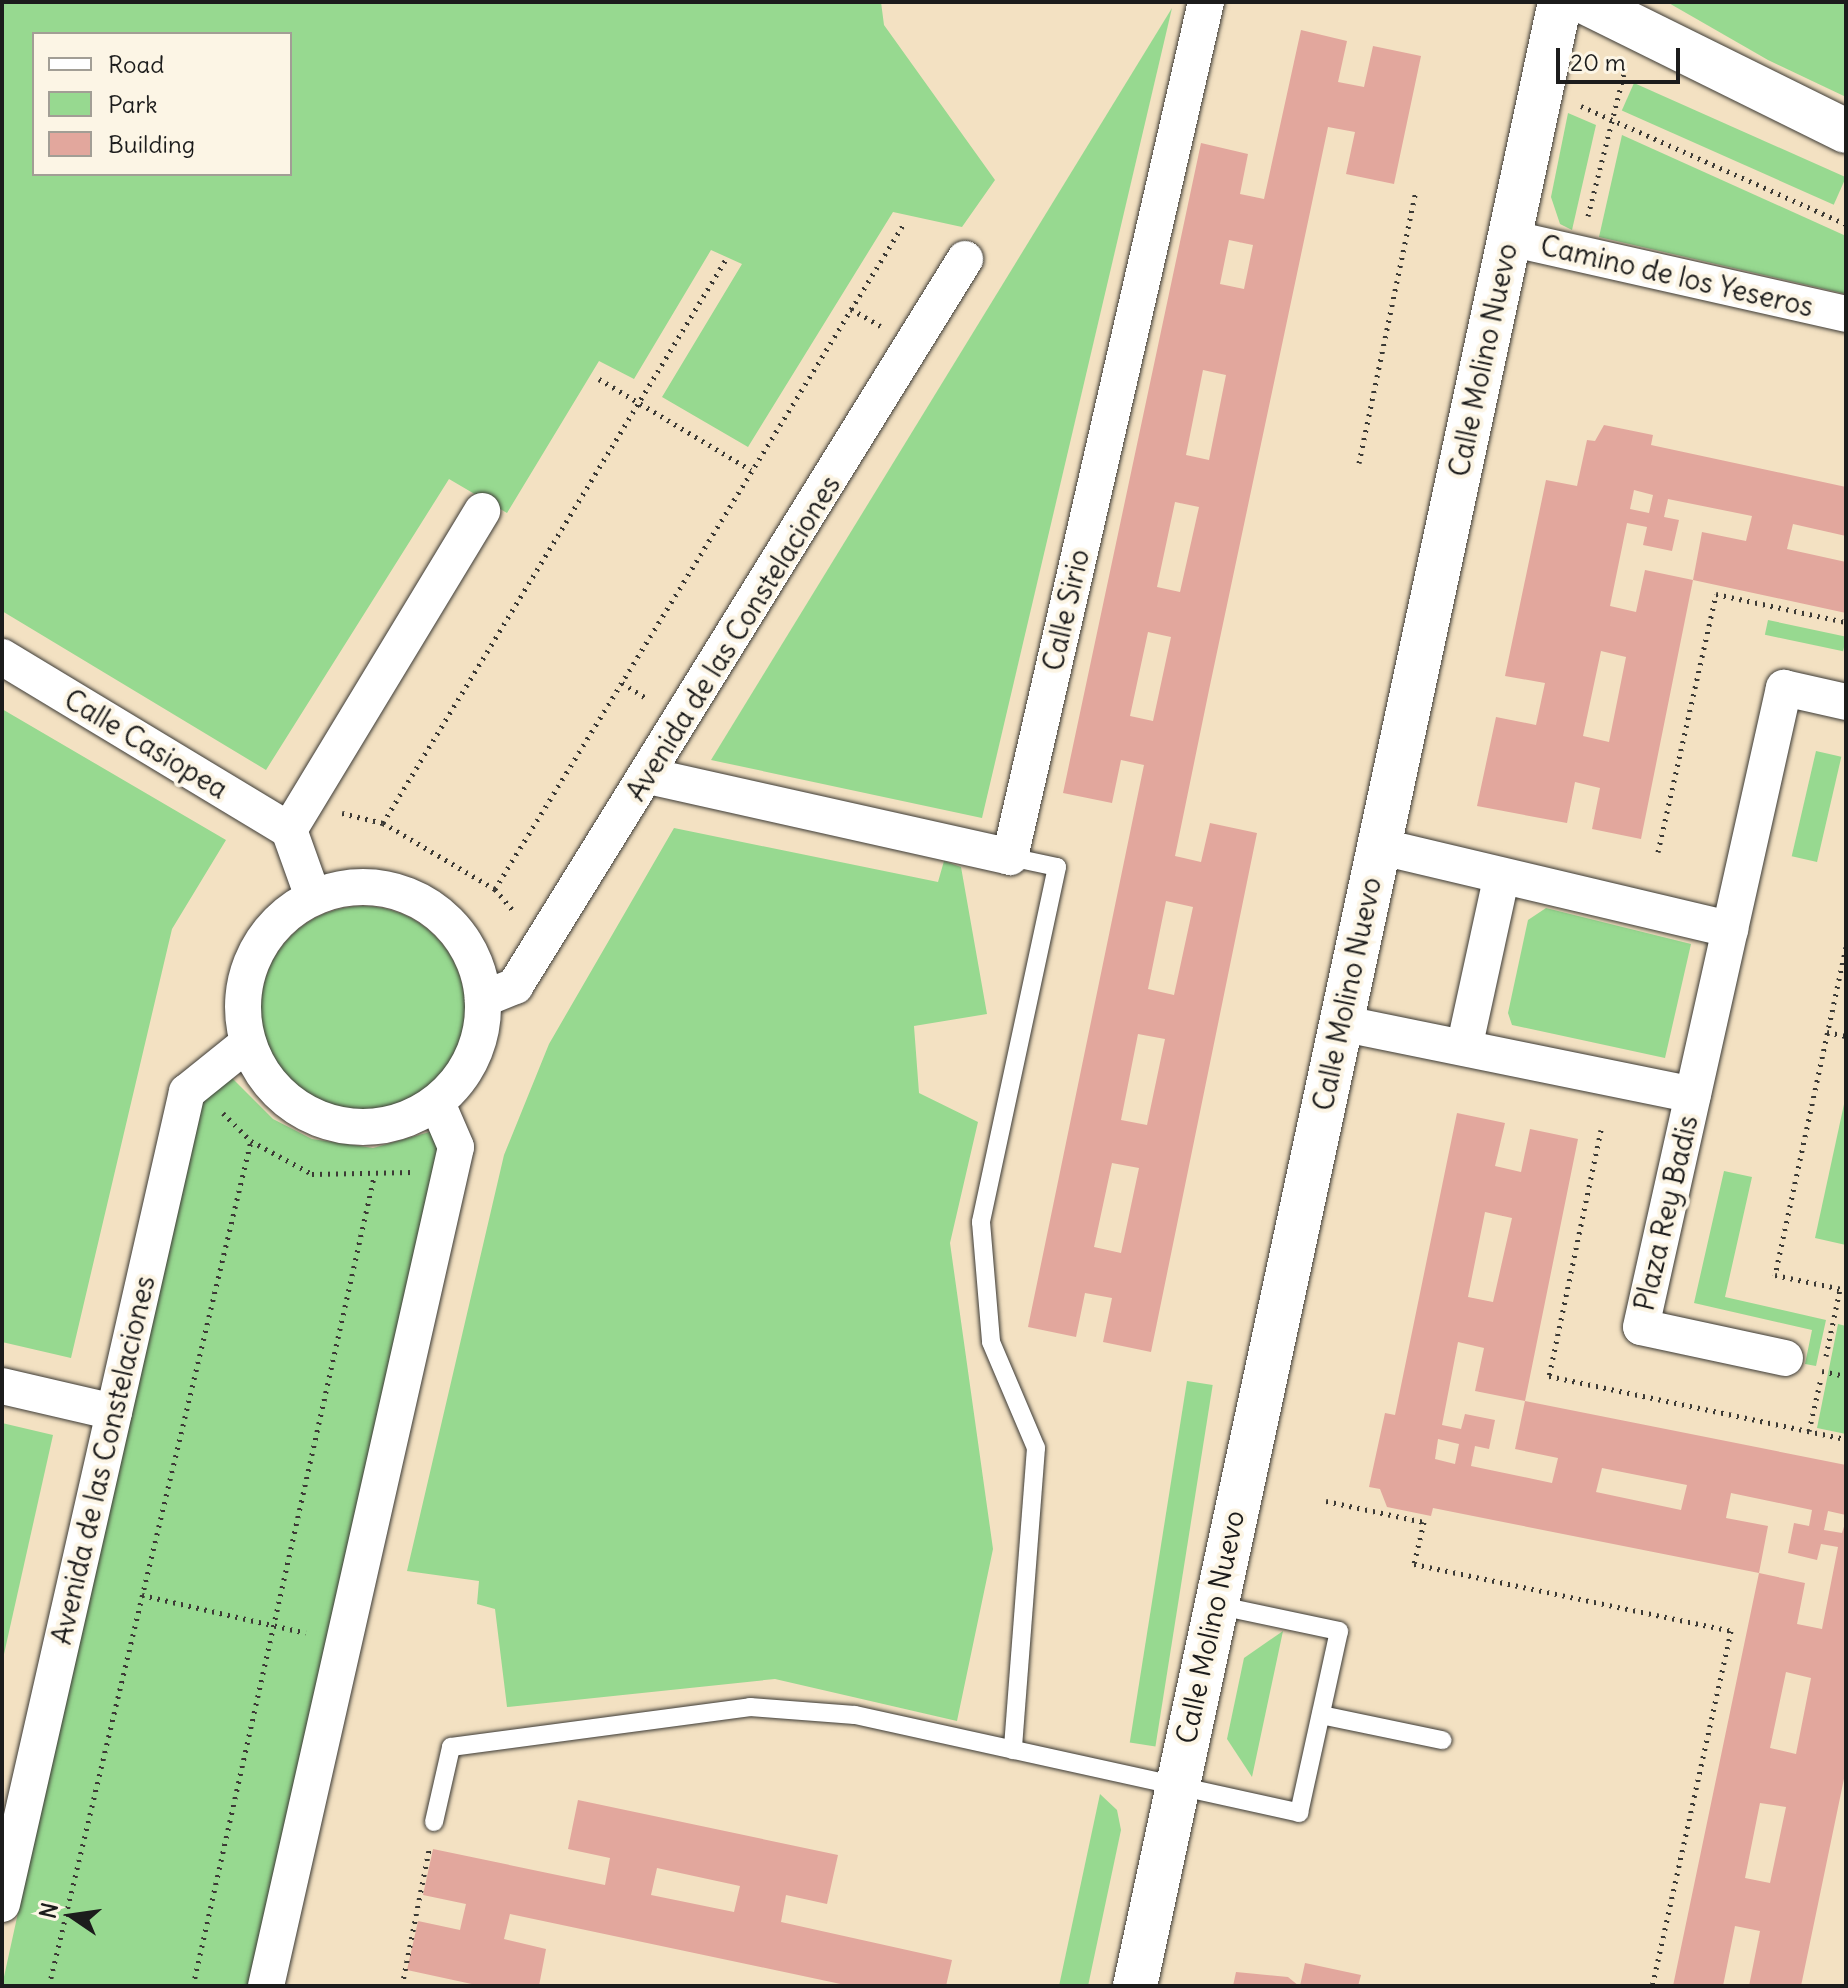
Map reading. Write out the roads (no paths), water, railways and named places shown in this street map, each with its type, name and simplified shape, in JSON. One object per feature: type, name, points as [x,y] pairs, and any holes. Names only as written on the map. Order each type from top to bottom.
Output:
[{"type":"street","name":"Calle Sirio","points":[[1010,857],[1206,2]]},
{"type":"street","name":"Calle Molino Nuevo","points":[[1135,1986],[1560,2]]},
{"type":"street","points":[[1585,2],[1846,131]]},
{"type":"street","name":"Camino de los Yeseros","points":[[1509,238],[1846,314]]},
{"type":"street","name":"Avenida de las Constelaciones","points":[[483,999],[515,986],[649,776],[965,259]]},
{"type":"street","points":[[313,897],[289,830],[482,511]]},
{"type":"street","name":"Calle Casiopea","points":[[2,657],[289,830]]},
{"type":"street","name":"Plaza Rey Badis","points":[[1785,1358],[1641,1327],[1784,688],[1846,702]]},
{"type":"street","points":[[649,776],[1010,857]]},
{"type":"street","points":[[1378,846],[1501,879],[1730,929]]},
{"type":"street","points":[[1465,1044],[1501,879]]},
{"type":"street","points":[[376,888],[425,903],[455,928],[474,961],[483,999],[479,1038],[463,1074],[437,1103],[391,1124],[327,1123],[274,1087],[248,1043],[247,974],[261,942],[313,897],[376,888]]},
{"type":"street","name":"Plaza Rey Badis","points":[[1340,1023],[1465,1044],[1693,1095]]},
{"type":"street","name":"Avenida de las Constelaciones","points":[[2,1904],[187,1092],[248,1043]]},
{"type":"street","points":[[266,1986],[456,1147],[437,1103]]},
{"type":"street","points":[[2,1386],[114,1412]]},
{"type":"lane","points":[[1010,857],[1057,867],[981,1222],[991,1342],[1036,1448],[1013,1750]]},
{"type":"lane","points":[[434,1822],[451,1747],[750,1707],[855,1715],[1299,1813],[1339,1631],[1215,1604]]},
{"type":"lane","points":[[1321,1715],[1442,1740]]}]
